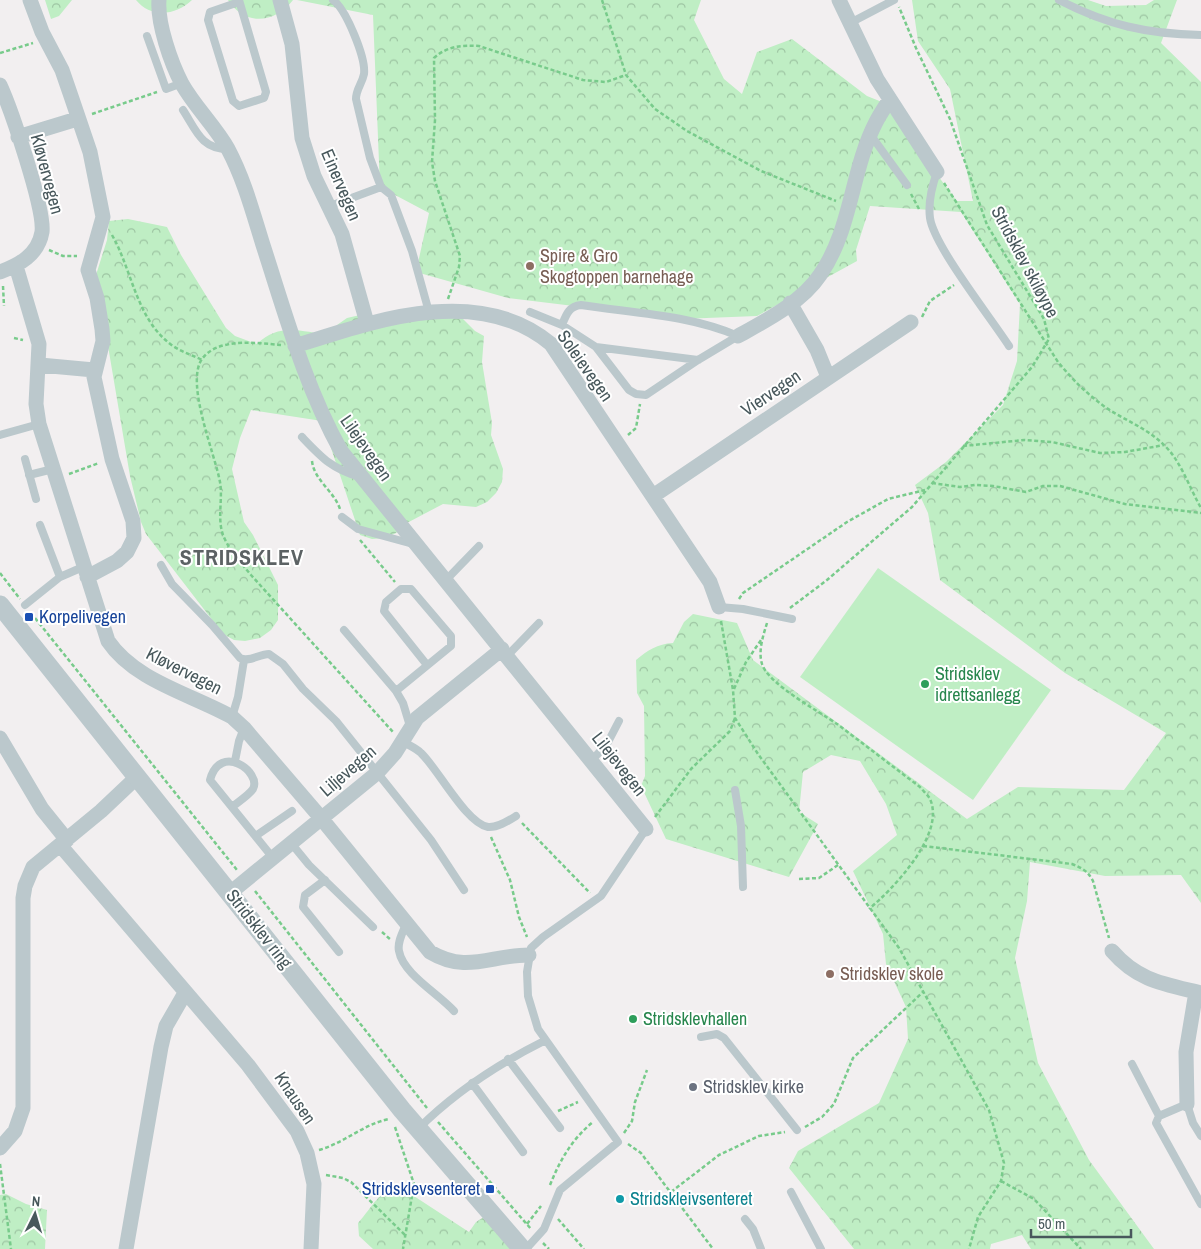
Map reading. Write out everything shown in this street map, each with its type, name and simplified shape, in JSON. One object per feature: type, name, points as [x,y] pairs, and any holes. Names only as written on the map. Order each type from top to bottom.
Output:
[{"type":"street","points":[[30,0],[46,39],[62,70],[77,119],[90,152],[104,217],[88,270],[97,298],[103,341],[94,370],[96,394],[112,459],[133,521],[134,538],[127,552],[116,562],[85,572]]},
{"type":"street","name":"Lilejevegen","points":[[159,0],[158,10],[167,45],[182,83],[228,149],[246,192],[295,346],[322,417],[341,451],[646,829]]},
{"type":"street","name":"Einervegen","points":[[280,0],[292,44],[302,138],[314,176],[330,206],[345,242],[366,324]]},
{"type":"street","points":[[839,0],[890,99],[936,172]]},
{"type":"street","name":"Kløvervegen","points":[[0,85],[18,137],[41,216],[42,233],[35,248],[21,264],[1,277]]},
{"type":"street","points":[[738,336],[768,320],[806,291],[820,276],[833,253],[870,134],[890,99]]},
{"type":"street","points":[[18,137],[77,119]]},
{"type":"street","name":"Kløvervegen","points":[[16,266],[38,338],[40,365],[36,404],[39,424],[108,641],[116,653],[139,670],[232,717],[244,728],[321,818],[430,952],[445,961],[469,963],[530,951]]},
{"type":"street","points":[[790,303],[817,350],[828,377]]},
{"type":"street","name":"Soleievegen","points":[[295,346],[366,324],[436,311],[471,312],[498,318],[525,326],[541,335],[551,344],[726,608]]},
{"type":"street","name":"Viervegen","points":[[653,496],[911,322]]},
{"type":"street","points":[[40,365],[94,370]]},
{"type":"street","name":"Stridsklev ring","points":[[0,605],[418,1129],[522,1249]]},
{"type":"street","name":"Liljevegen","points":[[230,893],[377,773],[395,753],[416,718],[505,652]]},
{"type":"street","points":[[0,738],[64,843]]},
{"type":"street","points":[[0,1148],[15,1131],[23,1108],[25,886],[33,867],[64,843],[137,776]]},
{"type":"street","name":"Knausen","points":[[64,843],[186,993],[268,1089],[297,1131],[307,1153],[315,1200],[311,1249]]},
{"type":"street","points":[[1112,951],[1125,966],[1150,980],[1198,992],[1186,1052],[1187,1104]]},
{"type":"street","points":[[126,1249],[161,1047],[166,1026],[186,993]]},
{"type":"lane","points":[[333,0],[339,4],[350,23],[363,64],[364,74],[356,90],[356,99],[370,158],[380,187],[391,195],[436,311]]},
{"type":"lane","points":[[850,22],[895,0]]},
{"type":"lane","points":[[1059,0],[1091,16],[1124,27],[1167,34],[1201,35]]},
{"type":"lane","points":[[240,1],[266,92],[261,100],[239,106],[233,101],[208,20],[210,12],[215,9],[240,1]]},
{"type":"lane","points":[[147,36],[166,89],[182,83]]},
{"type":"lane","points":[[183,110],[204,142],[216,149],[228,149]]},
{"type":"lane","points":[[870,134],[907,184]]},
{"type":"lane","points":[[936,172],[933,184],[931,220],[946,252],[1009,346]]},
{"type":"lane","points":[[330,206],[380,187]]},
{"type":"lane","points":[[562,325],[570,309],[581,305],[695,322],[720,328],[738,336]]},
{"type":"lane","points":[[530,312],[562,325],[596,347],[629,390],[641,396],[652,392],[698,360],[738,336]]},
{"type":"lane","points":[[596,347],[698,360]]},
{"type":"lane","points":[[0,435],[39,424]]},
{"type":"lane","points":[[302,437],[326,463],[342,472],[362,478]]},
{"type":"lane","points":[[25,459],[36,499]]},
{"type":"lane","points":[[29,475],[54,474]]},
{"type":"lane","points":[[342,517],[358,529],[415,544]]},
{"type":"lane","points":[[40,525],[60,577]]},
{"type":"lane","points":[[446,580],[479,546]]},
{"type":"lane","points":[[161,565],[172,584],[244,660]]},
{"type":"lane","points":[[25,605],[60,577],[85,572]]},
{"type":"lane","points":[[396,691],[451,646],[451,636],[412,589],[401,589],[386,602],[384,611],[427,665]]},
{"type":"lane","points":[[726,608],[792,619]]},
{"type":"lane","points":[[505,652],[539,623]]},
{"type":"lane","points":[[344,630],[396,691],[403,703],[410,726]]},
{"type":"lane","points":[[244,660],[265,654],[276,658],[303,689],[336,721],[431,840],[464,890]]},
{"type":"lane","points":[[232,717],[238,697],[244,660]]},
{"type":"lane","points":[[592,760],[607,744],[619,720]]},
{"type":"lane","points":[[236,761],[239,741],[244,728]]},
{"type":"lane","points":[[402,741],[421,753],[466,811],[478,822],[488,827],[501,824],[516,816]]},
{"type":"lane","points":[[232,807],[253,790],[254,783],[253,778],[236,761],[225,761],[214,770],[210,780],[232,807],[257,835],[273,858]]},
{"type":"lane","points":[[734,790],[741,826],[743,887]]},
{"type":"lane","points":[[257,835],[292,811]]},
{"type":"lane","points":[[526,1249],[538,1238],[560,1190],[618,1142],[544,1041],[538,1029],[528,996],[530,951],[543,937],[601,896],[646,829]]},
{"type":"lane","points":[[290,844],[373,927]]},
{"type":"lane","points":[[324,880],[305,895],[303,906],[315,925],[339,952]]},
{"type":"lane","points":[[406,924],[399,944],[402,960],[420,981],[454,1011]]},
{"type":"lane","points":[[701,1037],[717,1034],[724,1038],[797,1130]]},
{"type":"lane","points":[[418,1129],[432,1115],[508,1058],[544,1041]]},
{"type":"lane","points":[[508,1058],[560,1128]]},
{"type":"lane","points":[[1132,1064],[1159,1116]]},
{"type":"lane","points":[[472,1084],[524,1152]]},
{"type":"lane","points":[[1201,1136],[1193,1123],[1187,1104],[1159,1116],[1156,1124],[1201,1204]]},
{"type":"lane","points":[[792,1192],[821,1249]]},
{"type":"lane","points":[[745,1219],[753,1229],[761,1249]]},
{"type":"path","points":[[602,0],[626,75],[655,108],[687,131],[761,171],[816,195],[849,206]]},
{"type":"path","name":"Stridsklev skiløype","points":[[768,616],[790,608],[827,580],[912,507],[1047,346],[1049,340],[1044,319],[987,225],[950,119],[895,0]]},
{"type":"path","points":[[0,53],[46,39]]},
{"type":"path","points":[[436,311],[452,291],[460,256],[435,181],[432,162],[435,120],[434,58],[450,48],[464,45],[479,46],[583,80],[606,82],[626,75]]},
{"type":"path","points":[[77,119],[128,104],[166,89]]},
{"type":"path","points":[[936,172],[1047,346],[1073,381],[1106,407],[1139,426],[1164,445],[1176,460],[1201,508]]},
{"type":"path","points":[[907,184],[917,207],[931,220]]},
{"type":"path","points":[[102,227],[112,234],[123,254],[142,310],[156,332],[174,347],[202,360]]},
{"type":"path","points":[[35,248],[75,257],[93,251]]},
{"type":"path","points":[[1,277],[4,306]]},
{"type":"path","points":[[911,322],[918,321],[924,315],[930,301],[964,278]]},
{"type":"path","points":[[295,346],[228,344],[212,350],[202,360],[196,372],[199,399],[220,480],[222,533],[232,552],[251,575],[379,719],[402,741]]},
{"type":"path","points":[[617,444],[636,428],[641,396]]},
{"type":"path","points":[[963,446],[1025,440],[1052,442],[1100,453],[1125,452],[1164,445]]},
{"type":"path","points":[[314,449],[312,462],[316,474],[331,492],[342,517]]},
{"type":"path","points":[[54,474],[112,459]]},
{"type":"path","points":[[932,483],[960,487],[984,486],[1026,492],[1043,486],[1060,486],[1124,504],[1201,513]]},
{"type":"path","points":[[646,829],[691,769],[730,731],[735,718],[726,608],[743,593],[847,522],[888,499],[926,490]]},
{"type":"path","points":[[358,529],[361,542],[401,589]]},
{"type":"path","points":[[0,573],[432,1115],[549,1249]]},
{"type":"path","points":[[768,616],[762,639],[762,666],[778,683],[920,787],[930,798],[933,812],[923,846],[900,881],[869,909]]},
{"type":"path","points":[[733,690],[746,662],[762,639]]},
{"type":"path","points":[[735,718],[758,754],[899,948],[989,1110],[1004,1163],[1001,1181],[978,1217],[968,1249]]},
{"type":"path","points":[[516,816],[579,880],[595,900]]},
{"type":"path","points":[[488,827],[510,880],[530,951]]},
{"type":"path","points":[[923,846],[1072,864],[1084,869],[1090,873],[1093,881],[1112,951]]},
{"type":"path","points":[[799,879],[819,878],[838,865]]},
{"type":"path","points":[[373,927],[399,944]]},
{"type":"path","points":[[671,1192],[720,1155],[759,1136],[797,1130],[822,1117],[834,1104],[854,1058],[923,992]]},
{"type":"path","points":[[647,1070],[635,1102],[632,1121],[618,1142],[632,1145],[641,1153],[713,1249]]},
{"type":"path","points":[[550,1114],[587,1099]]},
{"type":"path","points":[[548,1189],[561,1160],[572,1143],[600,1116]]},
{"type":"path","points":[[307,1153],[334,1146],[376,1122],[392,1118],[414,1184],[404,1249]]},
{"type":"path","points":[[0,1164],[11,1249]]},
{"type":"path","points":[[312,1175],[343,1178],[351,1182],[406,1236]]},
{"type":"path","points":[[1001,1181],[1034,1199],[1081,1249]]},
{"type":"path","points":[[527,1224],[542,1205],[551,1211],[584,1249]]},
{"type":"green space","points":[[45,0],[72,0],[59,16],[51,19]]},
{"type":"green space","points":[[136,0],[192,0],[179,9],[164,13],[149,10]]},
{"type":"green space","points":[[228,0],[293,0],[278,13],[261,19],[243,15]]},
{"type":"green space","points":[[297,0],[701,0],[694,20],[724,79],[742,94],[757,52],[792,39],[867,96],[882,102],[957,201],[973,201],[950,89],[918,41],[912,0],[1088,0],[1106,6],[1146,5],[1154,0],[1177,0],[1161,43],[1201,82],[1201,903],[1181,875],[1105,876],[1030,862],[1027,901],[1015,958],[1038,1063],[1089,1160],[1154,1249],[1031,1249],[1022,1235],[991,1244],[990,1249],[854,1249],[789,1168],[798,1151],[879,1103],[908,1039],[906,1007],[886,964],[883,934],[853,871],[897,835],[886,804],[860,761],[831,755],[803,772],[799,812],[818,824],[789,877],[666,839],[641,786],[645,776],[644,706],[637,693],[636,660],[653,648],[673,643],[684,622],[693,614],[737,623],[753,660],[967,819],[1018,787],[1124,790],[1166,733],[1065,673],[940,580],[928,513],[915,485],[946,462],[1003,405],[1017,361],[1020,304],[961,212],[870,206],[856,250],[857,261],[757,316],[681,319],[508,298],[416,272],[429,213],[380,187],[373,15]]},
{"type":"green space","points":[[128,219],[167,227],[181,255],[226,328],[235,336],[257,344],[274,333],[291,330],[330,335],[337,325],[347,318],[360,315],[375,317],[457,313],[475,331],[484,336],[482,362],[492,423],[491,435],[503,469],[502,482],[496,493],[487,502],[476,507],[443,504],[405,524],[396,533],[385,538],[372,539],[360,535],[322,421],[251,410],[240,438],[232,469],[244,522],[253,535],[278,585],[278,620],[271,630],[260,638],[245,641],[234,640],[223,634],[146,534],[141,522],[130,476],[96,275],[107,240],[109,221]]},
{"type":"green space","name":"Stridsklev idrettsanlegg","points":[[878,568],[1051,690],[973,800],[800,677]]},
{"type":"green space","points":[[397,1185],[469,1232],[476,1222],[487,1215],[511,1249],[373,1249],[359,1236],[358,1223],[379,1198]]},
{"type":"green space","points":[[6,1194],[26,1204],[47,1210],[45,1249],[0,1249],[0,1195]]},
{"type":"place","name":"Spire & Gro Skogtoppen barnehage","points":[[530,266]]},
{"type":"place","name":"Korpelivegen","points":[[29,617]]},
{"type":"place","name":"Stridsklev idrettsanlegg","points":[[925,684]]},
{"type":"place","name":"Stridsklev skole","points":[[830,974]]},
{"type":"place","name":"Stridsklevhallen","points":[[633,1019]]},
{"type":"place","name":"Stridsklev kirke","points":[[693,1087]]},
{"type":"place","name":"Stridsklevsenteret","points":[[490,1189]]},
{"type":"place","name":"Stridskleivsenteret","points":[[620,1199]]},
{"type":"district","name":"STRIDSKLEV","points":[[242,557]]}]
